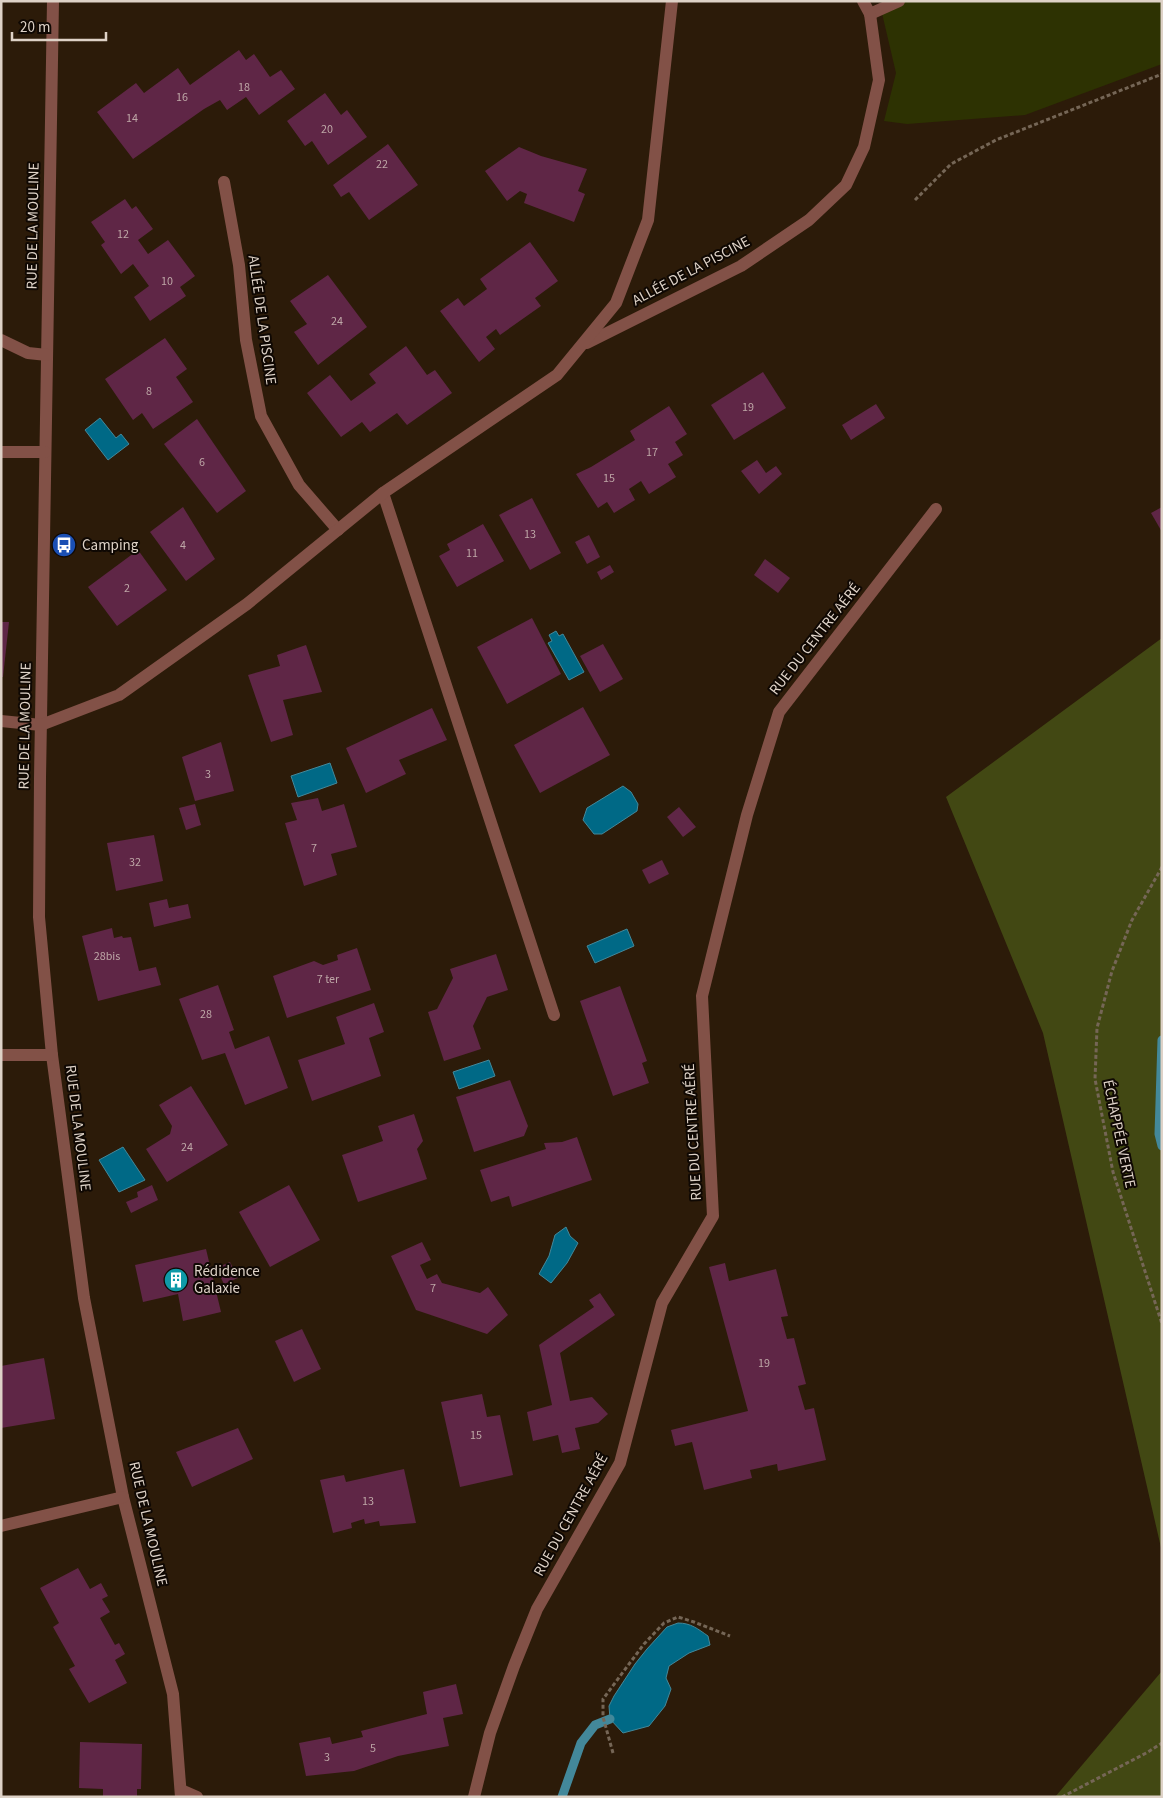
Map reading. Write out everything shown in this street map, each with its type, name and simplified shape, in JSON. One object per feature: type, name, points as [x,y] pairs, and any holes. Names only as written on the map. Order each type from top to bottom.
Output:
[{"type":"street","name":"RUE DE LA MOULINE","points":[[53,1],[39,917],[52,1055],[84,1298],[123,1497],[173,1694],[181,1793]]},
{"type":"street","name":"ALLÉE DE LA PISCINE","points":[[41,725],[119,695],[247,604],[383,493],[558,375],[616,303],[648,220],[672,1]]},
{"type":"street","name":"ALLÉE DE LA PISCINE","points":[[582,345],[741,266],[809,220],[846,185],[864,147],[879,80],[870,14],[863,1]]},
{"type":"street","points":[[870,14],[899,1]]},
{"type":"street","name":"ALLÉE DE LA PISCINE","points":[[224,182],[239,265],[246,340],[261,416],[299,485],[338,530]]},
{"type":"street","points":[[1,340],[28,354],[47,355]]},
{"type":"street","points":[[1,452],[45,452]]},
{"type":"street","points":[[383,493],[554,1015]]},
{"type":"street","name":"RUE DU CENTRE AÉRÉ","points":[[474,1797],[490,1733],[537,1609],[620,1464],[662,1303],[713,1216],[702,996],[747,815],[779,712],[936,508]]},
{"type":"street","points":[[1,721],[41,725]]},
{"type":"street","points":[[1,1055],[52,1055]]},
{"type":"street","points":[[1,1526],[123,1497]]},
{"type":"street","points":[[181,1793],[197,1797]]},
{"type":"path","points":[[915,200],[951,164],[996,140],[1162,74]]},
{"type":"path","name":"ÉCHAPPÉE VERTE","points":[[1162,867],[1132,920],[1112,971],[1097,1028],[1095,1079],[1113,1172],[1162,1324]]},
{"type":"path","points":[[613,1753],[603,1717],[603,1699],[644,1644],[664,1623],[678,1617],[730,1636]]},
{"type":"path","points":[[1062,1797],[1162,1743]]},
{"type":"green space","points":[[883,1],[1162,1],[1162,64],[1025,115],[907,124],[884,121],[896,73],[881,9]]},
{"type":"green space","points":[[1162,638],[1162,1552],[1043,1033],[946,797]]},
{"type":"green space","points":[[1162,1671],[1162,1797],[1055,1797]]},
{"type":"water","points":[[100,418],[116,438],[121,434],[129,444],[108,460],[85,430]]},
{"type":"water","points":[[556,631],[559,636],[563,634],[584,672],[569,680],[548,643],[552,641],[549,635]]},
{"type":"water","points":[[330,763],[337,783],[298,797],[291,776]]},
{"type":"water","points":[[623,786],[631,792],[638,804],[637,811],[602,834],[594,834],[583,820],[587,808]]},
{"type":"water","points":[[627,929],[634,946],[595,963],[587,946]]},
{"type":"water","points":[[489,1060],[495,1076],[459,1089],[453,1072]]},
{"type":"water","points":[[123,1147],[145,1180],[119,1192],[99,1160]]},
{"type":"water","points":[[566,1227],[570,1236],[578,1243],[567,1263],[551,1283],[539,1274],[549,1256],[555,1235]]},
{"type":"water","points":[[678,1623],[691,1625],[701,1631],[708,1636],[710,1645],[689,1653],[669,1666],[666,1678],[671,1689],[665,1706],[649,1726],[623,1733],[610,1719],[609,1706],[614,1696],[647,1649],[667,1627]]},
{"type":"building","points":[[239,50],[246,60],[254,54],[270,77],[281,70],[295,89],[259,115],[246,97],[227,110],[220,100],[204,109],[133,159],[97,112],[136,83],[144,93],[178,68],[190,85]]},
{"type":"building","points":[[325,93],[341,115],[347,110],[367,137],[328,165],[312,141],[305,146],[287,121]]},
{"type":"building","points":[[388,144],[418,185],[369,220],[349,192],[341,197],[333,185]]},
{"type":"building","points":[[519,147],[541,156],[587,169],[578,191],[585,194],[574,222],[524,203],[527,194],[520,191],[507,201],[485,171]]},
{"type":"building","points":[[125,199],[132,209],[136,206],[153,229],[138,240],[148,254],[168,240],[195,276],[180,287],[186,296],[150,321],[134,297],[149,286],[133,264],[121,274],[101,245],[105,242],[91,222]]},
{"type":"building","points":[[530,242],[558,281],[535,298],[541,306],[500,335],[496,329],[486,337],[495,349],[479,362],[440,311],[458,298],[464,306],[487,289],[480,279]]},
{"type":"building","points":[[328,275],[367,327],[318,365],[294,332],[307,324],[290,301]]},
{"type":"building","points":[[165,338],[187,369],[176,377],[193,402],[153,429],[142,413],[133,420],[105,379]]},
{"type":"building","points":[[406,346],[427,375],[435,370],[452,393],[407,425],[397,413],[370,432],[362,422],[341,437],[307,393],[330,375],[351,401],[376,383],[369,374]]},
{"type":"building","points":[[763,372],[786,408],[734,440],[711,405]]},
{"type":"building","points":[[876,404],[885,418],[851,440],[842,425]]},
{"type":"building","points":[[669,406],[687,434],[675,442],[683,455],[668,464],[676,477],[649,494],[641,481],[629,489],[635,500],[614,513],[607,502],[598,508],[576,474],[635,440],[630,431]]},
{"type":"building","points":[[197,419],[246,491],[217,513],[164,444]]},
{"type":"building","points":[[757,460],[766,473],[776,466],[782,474],[759,494],[741,471]]},
{"type":"building","points":[[532,498],[561,553],[530,570],[499,515]]},
{"type":"building","points":[[183,507],[215,559],[186,581],[150,532]]},
{"type":"building","points":[[1162,507],[1162,532],[1151,513]]},
{"type":"building","points":[[483,524],[504,561],[457,587],[439,556],[450,550],[447,544]]},
{"type":"building","points":[[589,535],[600,557],[587,564],[575,542]]},
{"type":"building","points":[[138,550],[167,590],[117,626],[88,587]]},
{"type":"building","points":[[765,559],[790,578],[778,593],[754,575]]},
{"type":"building","points":[[610,565],[614,572],[601,580],[597,572]]},
{"type":"building","points":[[532,618],[561,674],[507,704],[477,647]]},
{"type":"building","points":[[1,622],[9,622],[3,677],[1,677]]},
{"type":"building","points":[[603,644],[623,679],[600,692],[580,656]]},
{"type":"building","points":[[306,645],[322,692],[283,700],[293,735],[271,742],[248,675],[280,666],[277,655]]},
{"type":"building","points":[[583,707],[610,755],[540,793],[514,745]]},
{"type":"building","points":[[432,708],[447,740],[399,760],[406,774],[366,793],[346,748]]},
{"type":"building","points":[[221,742],[234,791],[195,801],[182,757]]},
{"type":"building","points":[[318,798],[322,811],[344,804],[357,847],[331,854],[337,875],[304,886],[285,823],[297,820],[291,803]]},
{"type":"building","points":[[195,804],[201,825],[186,830],[179,808]]},
{"type":"building","points":[[679,807],[696,827],[683,837],[667,817]]},
{"type":"building","points":[[154,835],[163,881],[116,891],[107,843]]},
{"type":"building","points":[[662,860],[669,874],[649,884],[642,870]]},
{"type":"building","points":[[167,899],[169,908],[188,904],[191,918],[154,927],[149,903]]},
{"type":"building","points":[[112,928],[114,938],[122,936],[123,938],[131,937],[139,971],[156,967],[161,985],[98,1001],[82,936]]},
{"type":"building","points":[[357,948],[371,990],[287,1018],[273,976],[314,961],[323,965],[338,960],[337,955]]},
{"type":"building","points":[[496,954],[508,990],[487,997],[473,1026],[481,1049],[444,1061],[428,1012],[437,1009],[453,978],[450,969]]},
{"type":"building","points":[[218,985],[234,1030],[229,1032],[235,1049],[269,1036],[288,1088],[245,1105],[225,1053],[202,1060],[179,999]]},
{"type":"building","points":[[620,986],[647,1061],[642,1063],[649,1083],[613,1096],[580,1001]]},
{"type":"building","points":[[374,1003],[384,1032],[369,1038],[381,1076],[312,1101],[298,1060],[345,1044],[336,1017]]},
{"type":"building","points":[[510,1080],[528,1126],[524,1136],[474,1152],[456,1097]]},
{"type":"building","points":[[191,1086],[228,1145],[167,1182],[146,1149],[170,1134],[172,1126],[159,1105]]},
{"type":"building","points":[[414,1114],[423,1141],[417,1149],[427,1179],[358,1202],[342,1155],[383,1141],[378,1126]]},
{"type":"building","points":[[577,1137],[592,1180],[512,1207],[509,1196],[491,1202],[480,1170],[546,1149],[544,1143],[562,1142]]},
{"type":"building","points":[[152,1185],[158,1200],[131,1213],[126,1202],[138,1197],[137,1192]]},
{"type":"building","points":[[289,1185],[320,1240],[270,1267],[239,1212]]},
{"type":"building","points":[[422,1242],[431,1260],[420,1265],[427,1279],[437,1274],[442,1283],[480,1293],[488,1287],[508,1315],[487,1334],[416,1310],[391,1256]]},
{"type":"building","name":"Rédidence Galaxie","points":[[206,1249],[221,1312],[183,1321],[178,1294],[143,1302],[135,1265]]},
{"type":"building","points":[[230,1262],[238,1278],[224,1284],[216,1268]]},
{"type":"building","points":[[725,1263],[729,1281],[776,1269],[788,1316],[781,1317],[787,1339],[794,1338],[806,1384],[798,1386],[805,1410],[814,1408],[826,1460],[778,1471],[777,1464],[750,1470],[752,1478],[704,1490],[692,1442],[675,1446],[671,1430],[748,1411],[709,1267]]},
{"type":"building","points":[[600,1293],[615,1315],[560,1353],[570,1401],[592,1397],[608,1414],[598,1423],[575,1428],[580,1449],[562,1453],[558,1435],[533,1441],[527,1412],[552,1405],[539,1345],[594,1307],[589,1300]]},
{"type":"building","points":[[302,1329],[321,1369],[294,1382],[275,1341]]},
{"type":"building","points":[[44,1358],[55,1419],[1,1428],[1,1366]]},
{"type":"building","points":[[482,1394],[487,1417],[500,1415],[513,1475],[460,1487],[441,1402]]},
{"type":"building","points":[[238,1428],[253,1459],[192,1487],[176,1452]]},
{"type":"building","points":[[404,1469],[416,1523],[380,1526],[379,1521],[365,1524],[364,1519],[351,1523],[352,1528],[333,1533],[320,1480],[344,1475],[346,1482]]},
{"type":"building","points":[[78,1568],[90,1589],[101,1583],[108,1596],[102,1599],[110,1612],[100,1618],[115,1645],[119,1643],[125,1654],[115,1660],[127,1683],[89,1703],[69,1669],[75,1666],[53,1627],[59,1623],[40,1588]]},
{"type":"building","points":[[456,1684],[463,1714],[443,1718],[449,1746],[398,1756],[354,1771],[306,1776],[299,1743],[330,1737],[332,1744],[363,1737],[361,1731],[427,1714],[423,1692]]},
{"type":"building","points":[[80,1742],[142,1744],[141,1789],[137,1789],[137,1797],[103,1797],[103,1789],[79,1788]]},
{"type":"waterway","points":[[1162,1040],[1159,1134],[1162,1146]]},
{"type":"waterway","points":[[562,1797],[581,1743],[595,1725],[610,1719]]},
{"type":"place","name":"Camping","points":[[64,545]]},
{"type":"place","name":"Rédidence Galaxie","points":[[176,1280]]}]
